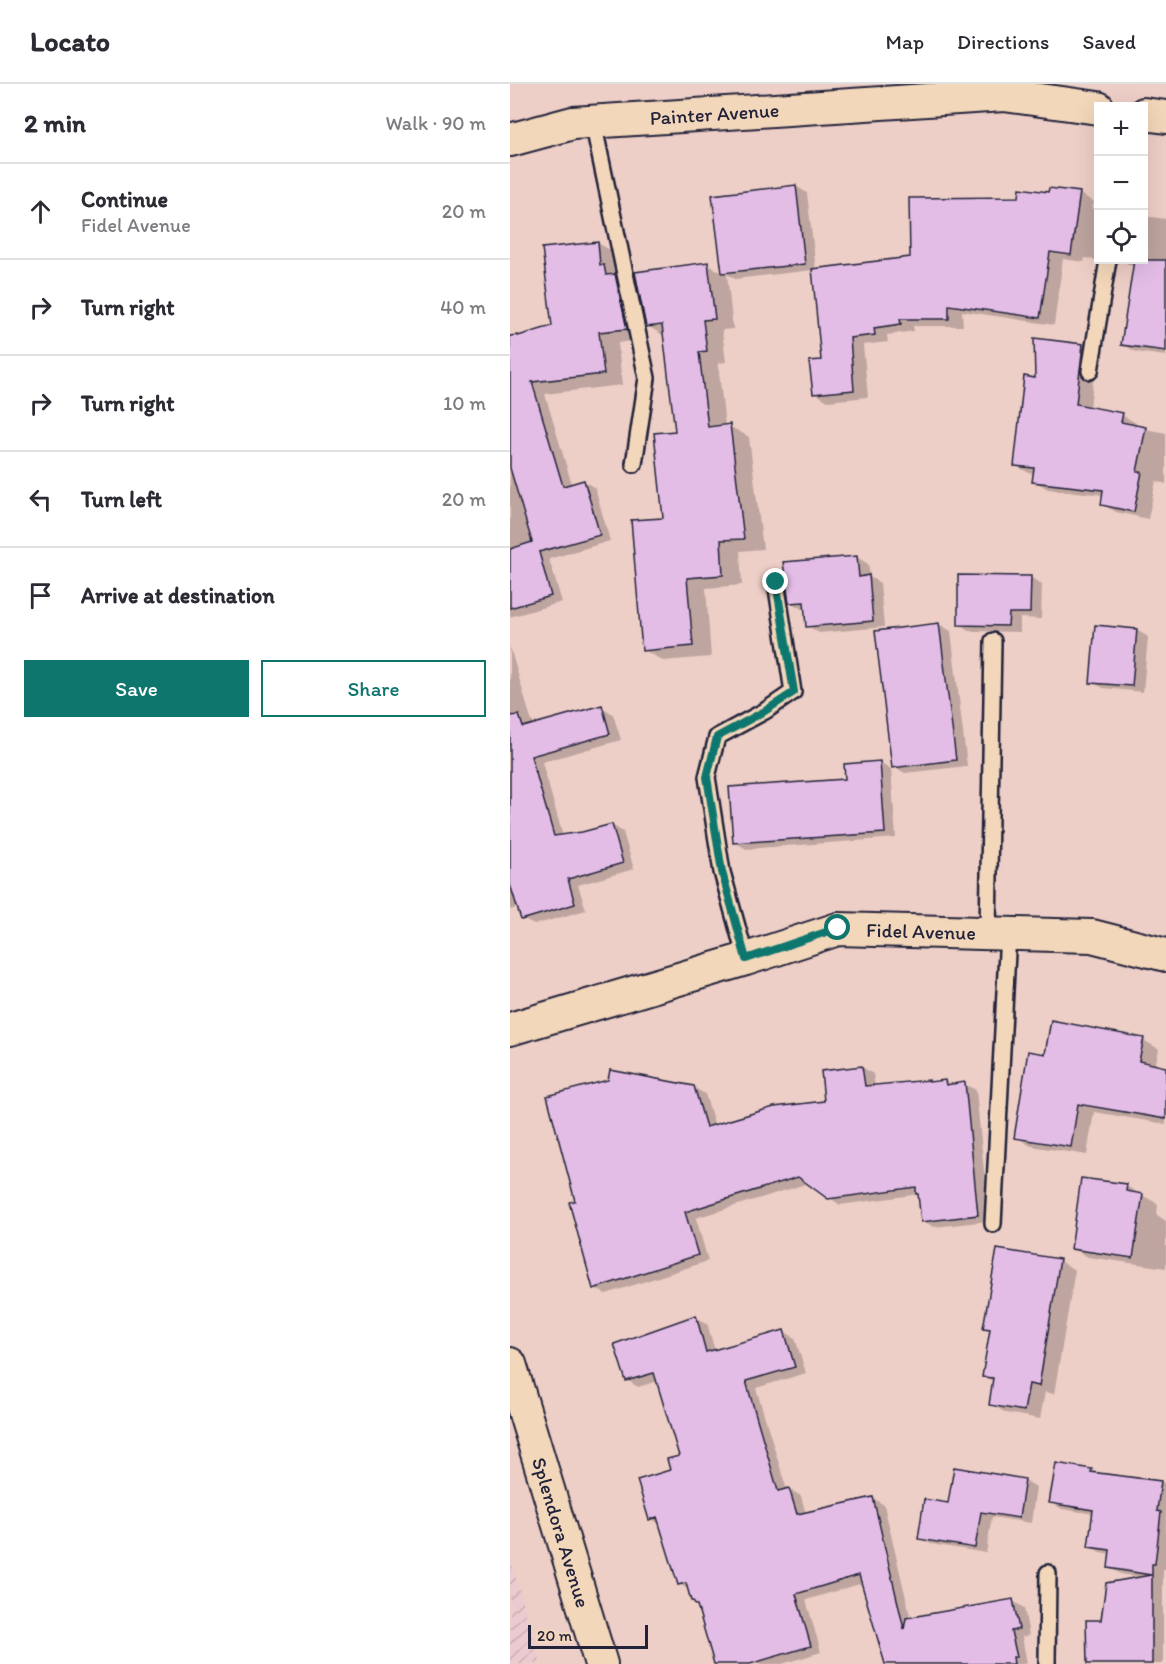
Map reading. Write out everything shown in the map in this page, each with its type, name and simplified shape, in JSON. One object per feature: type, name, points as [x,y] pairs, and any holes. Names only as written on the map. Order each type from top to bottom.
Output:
[{"type":"street","name":"Painter Avenue","points":[[510,140],[573,123],[959,91],[1094,107]]},
{"type":"street","points":[[1148,115],[1166,117]]},
{"type":"street","name":"Fidel Avenue","points":[[510,1029],[746,959],[838,928],[1092,936],[1166,955]]},
{"type":"street","name":"Splendora Avenue","points":[[510,1364],[601,1664]]},
{"type":"lane","points":[[593,122],[647,378],[634,464]]},
{"type":"lane","points":[[1090,371],[1107,264]]},
{"type":"lane","points":[[746,959],[722,872],[707,777],[717,737],[794,692],[776,582]]},
{"type":"lane","points":[[993,641],[998,933],[993,1224]]},
{"type":"lane","points":[[1047,1664],[1048,1573]]},
{"type":"shaded area","points":[[510,1558],[541,1664],[510,1664]]},
{"type":"building","points":[[796,185],[805,264],[722,273],[712,195]]},
{"type":"building","points":[[1020,188],[1048,192],[1049,188],[1080,192],[1071,255],[1050,252],[1040,318],[949,305],[949,319],[900,319],[901,324],[874,328],[875,335],[850,338],[854,390],[813,394],[809,361],[821,360],[812,269],[910,257],[909,198],[1019,197]]},
{"type":"building","points":[[598,242],[600,265],[604,265],[606,275],[615,274],[627,329],[599,332],[604,374],[532,382],[563,486],[584,480],[600,535],[539,552],[551,596],[510,608],[510,549],[532,542],[510,468],[510,336],[518,336],[552,326],[542,248]]},
{"type":"building","points":[[1148,260],[1166,260],[1166,351],[1121,345],[1133,264],[1148,264]]},
{"type":"building","points":[[708,262],[715,319],[703,320],[707,351],[699,352],[708,427],[730,424],[744,539],[721,540],[723,575],[687,578],[693,646],[642,651],[631,520],[663,518],[654,433],[675,431],[662,325],[646,327],[635,272]]},
{"type":"building","points":[[1034,338],[1083,344],[1076,404],[1123,413],[1121,422],[1146,427],[1137,472],[1142,472],[1134,512],[1101,505],[1103,490],[1032,482],[1034,468],[1014,466],[1024,376],[1035,378]]},
{"type":"building","points":[[857,556],[859,577],[869,575],[873,621],[806,627],[804,602],[789,603],[783,562]]},
{"type":"building","points":[[958,575],[1031,576],[1030,613],[1009,613],[1008,626],[958,625]]},
{"type":"building","points":[[939,623],[956,760],[892,768],[875,631]]},
{"type":"building","points":[[1095,625],[1137,629],[1132,686],[1090,683]]},
{"type":"building","points":[[602,705],[610,734],[531,756],[554,836],[612,824],[623,863],[568,879],[575,904],[521,920],[510,884],[510,716],[519,715],[523,727]]},
{"type":"building","points":[[880,761],[885,833],[733,843],[729,787],[845,779],[844,764]]},
{"type":"building","points":[[1051,1020],[1144,1038],[1139,1061],[1166,1067],[1166,1119],[1078,1104],[1071,1147],[1014,1138],[1028,1051],[1045,1054]]},
{"type":"building","points":[[862,1066],[865,1086],[929,1080],[929,1082],[945,1080],[946,1085],[965,1082],[978,1215],[921,1222],[916,1187],[828,1199],[798,1177],[685,1212],[698,1255],[593,1289],[569,1202],[575,1201],[547,1096],[608,1080],[610,1070],[694,1086],[706,1127],[774,1107],[824,1101],[821,1071]]},
{"type":"building","points":[[1081,1178],[1127,1184],[1126,1191],[1143,1194],[1133,1258],[1071,1249]]},
{"type":"building","points":[[997,1249],[1060,1259],[1039,1386],[1029,1384],[1024,1411],[989,1405],[993,1378],[982,1377],[990,1329],[983,1328]]},
{"type":"building","points":[[696,1315],[706,1352],[784,1330],[795,1367],[746,1381],[778,1491],[789,1488],[797,1514],[873,1497],[904,1629],[906,1618],[1013,1599],[1019,1629],[1011,1631],[1017,1657],[1013,1657],[1014,1664],[885,1664],[859,1575],[796,1594],[811,1646],[750,1664],[714,1664],[697,1605],[691,1601],[686,1583],[678,1585],[657,1517],[649,1520],[637,1480],[670,1470],[667,1459],[679,1456],[654,1373],[626,1381],[614,1344]]},
{"type":"building","points":[[1056,1463],[1092,1469],[1091,1472],[1161,1481],[1157,1511],[1161,1512],[1155,1564],[1152,1564],[1152,1664],[1087,1664],[1086,1620],[1101,1620],[1106,1583],[1151,1575],[1108,1568],[1110,1550],[1088,1547],[1093,1510],[1049,1503]]},
{"type":"building","points":[[954,1467],[1025,1479],[1019,1518],[981,1512],[975,1548],[918,1539],[924,1499],[948,1503]]},
{"type":"route","points":[[776,582],[794,692],[717,737],[707,777],[722,872],[746,959],[838,928]]}]
